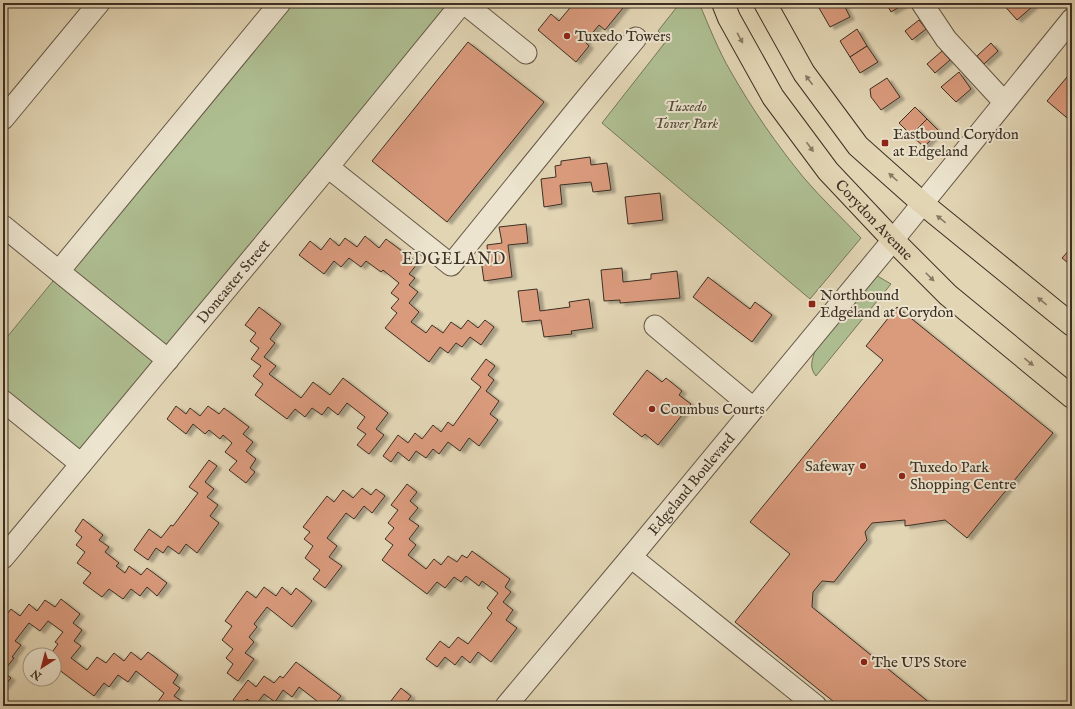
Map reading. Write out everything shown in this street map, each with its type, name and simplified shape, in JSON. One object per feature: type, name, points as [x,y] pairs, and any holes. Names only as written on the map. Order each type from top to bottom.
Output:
[{"type":"main road","name":"Corydon Avenue","points":[[723,3],[729,18],[773,97],[828,172],[948,295],[1072,397]]},
{"type":"main road","points":[[765,3],[804,73],[858,146],[922,203],[1072,326]]},
{"type":"street","points":[[3,119],[98,3]]},
{"type":"street","points":[[59,271],[280,3]]},
{"type":"street","points":[[463,3],[526,53]]},
{"type":"street","name":"Doncaster Street","points":[[3,558],[463,3]]},
{"type":"street","points":[[922,3],[946,39],[1004,102]]},
{"type":"street","name":"Edgeland Boulevard","points":[[506,706],[893,240],[1072,19]]},
{"type":"street","points":[[328,167],[451,265],[636,38]]},
{"type":"street","points":[[3,226],[168,360]]},
{"type":"street","points":[[655,326],[753,408]]},
{"type":"street","points":[[3,401],[81,464]]},
{"type":"street","points":[[631,557],[816,706]]},
{"type":"green space","points":[[281,3],[449,3],[78,453],[3,392],[3,342]]},
{"type":"green space","name":"Tuxedo Tower Park","points":[[680,3],[699,3],[726,64],[747,100],[784,153],[804,178],[861,238],[810,299],[602,123],[667,40],[658,31]]},
{"type":"green space","points":[[874,274],[891,284],[816,376],[812,370],[812,361],[815,351]]},
{"type":"building","name":"Tuxedo Towers","points":[[574,3],[627,3],[605,30],[599,25],[585,42],[589,46],[576,62],[538,30],[551,14],[559,21]]},
{"type":"building","points":[[828,3],[843,3],[850,17],[830,27],[819,8]]},
{"type":"building","points":[[886,3],[906,3],[891,12]]},
{"type":"building","points":[[1002,3],[1029,3],[1033,6],[1017,20]]},
{"type":"building","points":[[919,20],[926,29],[912,40],[905,31]]},
{"type":"building","points":[[857,29],[867,46],[850,57],[840,41]]},
{"type":"building","points":[[468,42],[544,102],[447,222],[372,161]]},
{"type":"building","points":[[991,43],[998,51],[984,64],[977,56]]},
{"type":"building","points":[[867,46],[878,62],[860,73],[850,57]]},
{"type":"building","points":[[942,51],[950,60],[935,73],[927,64]]},
{"type":"building","points":[[1072,71],[1072,122],[1047,101]]},
{"type":"building","points":[[959,72],[971,89],[956,102],[941,87]]},
{"type":"building","points":[[887,78],[900,97],[881,110],[871,97],[870,89]]},
{"type":"building","points":[[915,107],[927,119],[911,135],[899,123]]},
{"type":"building","points":[[927,119],[939,131],[924,147],[911,135]]},
{"type":"building","points":[[590,157],[591,165],[607,163],[611,190],[593,192],[591,182],[560,185],[562,204],[544,207],[541,179],[556,177],[555,166],[561,165],[561,161]]},
{"type":"building","points":[[660,193],[663,220],[628,224],[625,197]]},
{"type":"building","points":[[526,224],[528,243],[508,245],[512,277],[484,281],[481,260],[488,259],[487,245],[502,243],[499,227]]},
{"type":"building","points":[[365,236],[379,248],[386,239],[418,263],[409,274],[415,278],[409,285],[418,292],[409,303],[419,312],[411,322],[426,333],[432,325],[443,333],[451,322],[461,329],[468,320],[478,328],[485,320],[494,327],[481,345],[470,337],[462,347],[456,343],[448,353],[440,347],[429,362],[385,328],[397,313],[391,308],[399,299],[391,293],[399,283],[383,270],[381,272],[366,261],[361,267],[349,258],[341,267],[334,261],[324,274],[299,255],[310,241],[321,250],[330,238],[339,246],[345,238],[357,247]]},
{"type":"building","points":[[1072,247],[1072,266],[1062,258]]},
{"type":"building","points":[[622,268],[623,282],[651,279],[651,274],[677,271],[680,298],[620,303],[620,300],[604,301],[601,270]]},
{"type":"building","points":[[708,277],[750,309],[755,302],[772,315],[752,342],[693,297]]},
{"type":"building","points":[[537,289],[540,311],[570,307],[569,302],[589,299],[593,328],[571,331],[572,334],[544,337],[541,320],[522,322],[518,291]]},
{"type":"building","points":[[259,307],[281,324],[270,339],[275,343],[264,357],[276,366],[269,374],[301,398],[313,382],[330,395],[343,378],[388,413],[376,429],[384,435],[369,454],[357,445],[366,434],[357,428],[365,417],[347,403],[338,415],[328,407],[322,415],[312,408],[305,417],[295,409],[287,419],[255,395],[263,384],[253,376],[261,366],[251,359],[259,348],[250,341],[256,333],[245,325]]},
{"type":"building","name":"Tuxedo Park Shopping Centre","points":[[897,307],[1053,433],[967,538],[945,520],[905,526],[905,520],[872,523],[865,532],[867,540],[834,582],[822,581],[813,592],[812,607],[931,704],[949,702],[954,706],[839,706],[735,622],[790,554],[750,522],[883,360],[866,346]]},
{"type":"building","points":[[486,359],[495,366],[488,375],[494,380],[486,391],[499,401],[490,414],[498,420],[479,446],[469,438],[460,451],[448,442],[439,454],[433,449],[426,458],[416,451],[409,461],[398,452],[391,462],[383,456],[398,435],[408,443],[415,433],[422,439],[433,425],[441,432],[448,422],[453,426],[481,387],[471,379]]},
{"type":"building","name":"Coumbus Courts","points":[[647,370],[662,382],[666,378],[682,391],[679,395],[691,404],[658,445],[645,434],[642,437],[613,414]]},
{"type":"building","points":[[176,406],[186,414],[190,408],[200,416],[208,406],[219,414],[224,408],[249,427],[243,434],[253,442],[246,451],[256,459],[250,468],[255,472],[246,483],[229,470],[237,461],[225,452],[232,443],[223,435],[220,439],[209,430],[205,434],[193,424],[186,434],[167,419]]},
{"type":"building","points":[[209,460],[217,466],[205,482],[214,489],[207,497],[218,505],[210,516],[219,523],[197,553],[186,544],[179,554],[168,546],[163,553],[156,548],[148,560],[134,550],[149,529],[161,538],[171,525],[173,526],[198,493],[189,487]]},
{"type":"building","points":[[407,484],[417,492],[410,501],[418,508],[409,519],[419,526],[409,539],[416,545],[408,555],[426,569],[434,559],[441,565],[448,556],[457,562],[462,555],[467,558],[472,551],[510,579],[505,587],[511,592],[503,602],[513,610],[506,620],[517,628],[491,662],[478,652],[470,663],[462,656],[455,665],[445,657],[437,667],[426,659],[440,641],[449,648],[458,637],[468,644],[492,613],[487,608],[498,593],[482,581],[479,586],[466,576],[461,582],[454,577],[445,588],[437,582],[427,594],[382,560],[393,545],[385,539],[394,528],[388,523],[398,510],[391,505]]},
{"type":"building","points":[[362,488],[371,495],[376,489],[385,496],[372,513],[364,506],[354,519],[346,513],[327,538],[337,546],[329,557],[342,566],[325,588],[313,579],[320,570],[305,558],[313,546],[304,539],[310,532],[303,527],[327,496],[334,502],[343,490],[353,498]]},
{"type":"building","points":[[83,519],[103,535],[99,540],[109,547],[105,552],[119,563],[116,566],[125,573],[129,566],[141,575],[147,568],[167,583],[157,596],[147,587],[140,596],[131,589],[123,599],[109,589],[102,597],[83,583],[91,573],[77,563],[85,552],[76,545],[82,537],[75,531]]},
{"type":"building","points":[[264,587],[276,596],[282,587],[291,595],[296,588],[312,601],[292,627],[267,607],[254,624],[257,627],[249,637],[254,642],[245,653],[254,659],[238,681],[227,673],[233,664],[226,658],[233,649],[222,640],[232,626],[225,621],[247,591],[256,598]]},
{"type":"building","points":[[61,599],[80,614],[73,623],[82,630],[74,641],[81,646],[71,658],[87,670],[97,657],[106,663],[114,653],[124,661],[131,652],[141,660],[148,652],[178,675],[173,683],[180,688],[174,696],[186,704],[185,706],[162,706],[157,703],[164,693],[136,671],[128,682],[118,675],[109,687],[104,683],[94,696],[62,672],[62,647],[56,647],[58,644],[55,642],[63,632],[48,621],[40,631],[29,623],[15,641],[21,645],[12,657],[14,658],[3,672],[3,619],[11,609],[20,616],[29,604],[37,611],[45,600],[55,607]]},
{"type":"building","points":[[296,662],[341,696],[333,706],[313,706],[317,701],[299,687],[292,697],[283,690],[275,702],[264,694],[255,706],[247,699],[241,706],[233,700],[248,680],[256,687],[264,676],[274,683],[280,676],[283,678]]},
{"type":"building","points":[[3,672],[11,678],[3,688]]},
{"type":"building","points":[[401,688],[411,696],[406,703],[409,706],[387,706]]},
{"type":"place","name":"Tuxedo Towers","points":[[567,36]]},
{"type":"place","name":"Eastbound Corydon at Edgeland","points":[[885,143]]},
{"type":"place","name":"Northbound Edgeland at Corydon","points":[[812,304]]},
{"type":"place","name":"Coumbus Courts","points":[[652,409]]},
{"type":"place","name":"Safeway","points":[[863,466]]},
{"type":"place","name":"Tuxedo Park Shopping Centre","points":[[902,476]]},
{"type":"place","name":"The UPS Store","points":[[864,662]]},
{"type":"district","name":"EDGELAND","points":[[454,258]]}]
